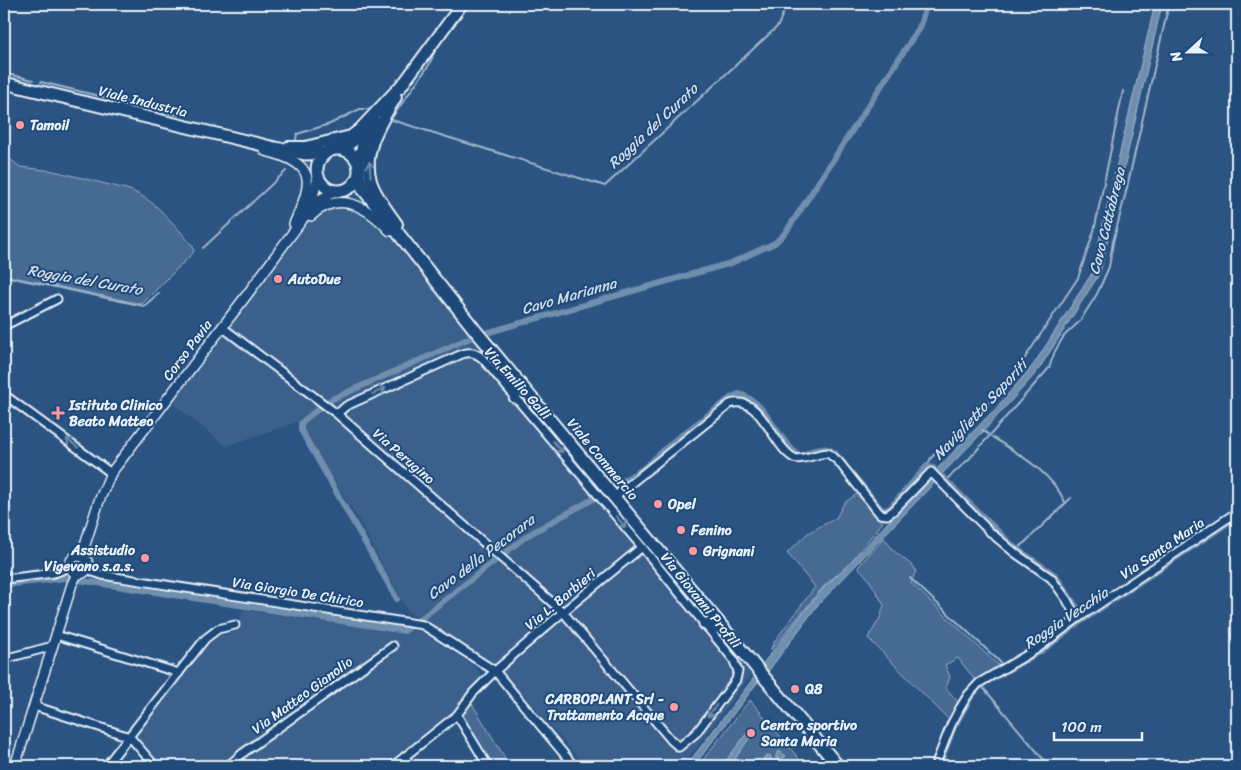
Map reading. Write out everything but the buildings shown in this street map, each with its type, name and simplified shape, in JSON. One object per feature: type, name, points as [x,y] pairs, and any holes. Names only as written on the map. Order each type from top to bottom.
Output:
[{"type":"main road","points":[[380,115],[358,139],[347,146],[325,153],[321,158],[318,173],[325,187],[340,190],[356,182],[359,170],[359,152],[362,143],[403,83],[462,4]]},
{"type":"main road","name":"Viale Industria","points":[[4,83],[275,148],[306,154],[325,153]]},
{"type":"main road","points":[[208,132],[235,134],[296,148],[351,136],[360,130],[403,83]]},
{"type":"main road","points":[[403,83],[373,140],[369,154],[368,169],[371,182],[378,196],[428,272]]},
{"type":"main road","name":"Viale Industria","points":[[275,148],[305,160],[318,173]]},
{"type":"main road","points":[[336,149],[348,151],[356,159],[359,170]]},
{"type":"main road","name":"Viale Commercio","points":[[359,170],[364,189],[428,272],[515,377],[606,493],[724,629],[838,766]]},
{"type":"main road","name":"Viale Commercio","points":[[340,190],[366,200],[403,240]]},
{"type":"main road","points":[[515,377],[515,396]]},
{"type":"main road","points":[[704,624],[724,629]]},
{"type":"street","points":[[208,132],[238,144],[290,159],[305,171],[308,180],[306,199],[288,238]]},
{"type":"street","name":"Corso Pavia","points":[[302,220],[313,197],[318,173]]},
{"type":"street","name":"Corso Pavia","points":[[70,567],[74,558],[81,557],[99,501],[111,473],[302,220],[318,201],[340,190]]},
{"type":"street","points":[[288,238],[318,210],[331,203],[349,202],[366,210],[382,222],[428,272]]},
{"type":"street","points":[[4,326],[57,298]]},
{"type":"street","name":"Via Perugino","points":[[222,327],[337,414],[563,612],[671,740],[679,747],[696,733],[736,680],[738,671]]},
{"type":"street","name":"Via Emilio Galli","points":[[337,414],[346,406],[462,354],[477,353],[606,493],[642,547]]},
{"type":"street","points":[[5,396],[111,473]]},
{"type":"street","points":[[606,493],[730,404],[738,401],[748,405],[758,414],[795,459],[801,460],[820,453],[828,453],[838,461],[880,514],[886,515],[894,511],[935,474],[990,532],[1050,578],[1080,617]]},
{"type":"street","name":"Via Santa Maria","points":[[935,766],[951,725],[968,695],[979,683],[1037,649],[1080,617],[1237,512]]},
{"type":"street","name":"Via L. Barbieri","points":[[393,766],[457,715],[473,693],[495,671],[642,547]]},
{"type":"street","name":"Via Giovanni Profili","points":[[642,547],[733,659],[738,671]]},
{"type":"street","points":[[15,766],[72,584],[77,575],[84,573],[88,568],[86,561],[81,557]]},
{"type":"street","points":[[4,577],[54,573],[70,567],[77,575]]},
{"type":"street","name":"Via Giorgio De Chirico","points":[[88,568],[102,575],[423,625],[495,671],[574,766]]},
{"type":"street","points":[[106,766],[205,639],[218,629],[235,625]]},
{"type":"street","points":[[56,635],[179,673]]},
{"type":"street","points":[[4,659],[53,646]]},
{"type":"street","name":"Via Matteo Gianolio","points":[[228,766],[243,753],[392,646]]},
{"type":"street","points":[[34,706],[130,737],[156,766]]},
{"type":"street","points":[[457,715],[488,766]]},
{"type":"street","points":[[405,756],[410,766]]},
{"type":"shaded area","points":[[4,158],[10,159],[20,167],[54,171],[130,190],[149,200],[157,207],[193,246],[194,252],[142,304],[4,275]]},
{"type":"shaded area","points":[[352,206],[382,225],[753,672],[694,751],[680,766],[585,766],[502,671],[408,612],[358,519],[297,422],[226,446],[170,401],[308,221],[326,208]]},
{"type":"shaded area","points":[[857,494],[883,522],[849,564],[824,586],[771,650],[777,638],[815,587],[787,553],[808,533],[836,518],[844,503]]},
{"type":"shaded area","points":[[884,538],[893,550],[914,567],[916,571],[911,583],[1000,667],[981,678],[974,679],[958,658],[945,665],[950,677],[946,688],[958,702],[950,719],[868,638],[880,618],[884,605],[868,578],[858,567]]},
{"type":"shaded area","points":[[243,610],[407,634],[414,629],[426,634],[475,666],[483,679],[440,726],[387,766],[238,766],[236,764],[233,766],[160,766],[133,735],[218,631],[226,636],[235,628],[240,621]]},
{"type":"shaded area","name":"Centro sportivo Santa Maria","points":[[750,700],[805,766],[698,766]]},
{"type":"shaded area","points":[[471,702],[510,766],[492,766],[461,715]]},
{"type":"water","points":[[1155,4],[1162,4],[1100,273],[1037,372],[941,475],[936,470],[996,408],[1034,364],[1094,270],[1100,236]]},
{"type":"water","points":[[933,474],[938,479],[817,606],[766,674],[760,667],[823,588],[849,564]]},
{"type":"water","points":[[756,675],[760,679],[694,766],[686,766]]},
{"type":"water","points":[[747,733],[751,736],[730,766],[722,766]]},
{"type":"water","points":[[779,751],[786,756],[771,766],[768,766],[763,758],[770,755],[772,761],[776,762],[778,758],[775,757]]},
{"type":"waterway","name":"Roggia del Curato","points":[[389,119],[605,186],[778,26],[784,11],[790,4]]},
{"type":"waterway","name":"Cavo Marianna","points":[[397,599],[301,430],[303,421],[330,400],[472,337],[731,263],[775,243],[786,232],[919,28],[927,4]]},
{"type":"waterway","name":"Cavo Cattabrega","points":[[946,480],[969,459],[1049,368],[1055,351],[1064,336],[1080,321],[1097,294],[1109,267],[1113,242],[1169,4]]},
{"type":"waterway","points":[[391,119],[429,65],[436,48]]},
{"type":"waterway","points":[[4,73],[33,80]]},
{"type":"waterway","points":[[41,82],[178,115]]},
{"type":"waterway","points":[[927,466],[931,458],[1009,382],[1078,278],[1094,231],[1123,91]]},
{"type":"waterway","name":"Roggia del Curato","points":[[296,139],[297,134],[330,124],[360,109],[369,109]]},
{"type":"waterway","name":"Roggia del Curato","points":[[203,248],[286,171]]},
{"type":"waterway","name":"Roggia del Curato","points":[[4,276],[144,306],[159,293]]},
{"type":"waterway","name":"Cavo della Pecorara","points":[[4,585],[65,578],[405,631],[528,535],[644,468],[674,441],[732,397],[739,394],[757,404],[784,440],[799,455],[802,456],[822,448],[835,453],[881,509],[886,510],[891,507],[927,466],[930,467]]},
{"type":"waterway","name":"Naviglietto Saporiti","points":[[982,430],[988,434]]},
{"type":"waterway","points":[[992,437],[1023,457],[1043,473],[1059,491],[1065,502]]},
{"type":"waterway","name":"Cavo della Pecorara","points":[[933,468],[1014,547],[1055,575],[1084,618]]},
{"type":"waterway","points":[[1017,550],[1071,498]]},
{"type":"waterway","name":"Roggia Vecchia","points":[[939,766],[954,727],[972,695],[981,685],[1040,652],[1077,624],[1237,517]]},
{"type":"waterway","points":[[910,578],[1004,667]]},
{"type":"waterway","points":[[981,685],[1049,766]]},
{"type":"place","name":"Tamoil","points":[[20,125]]},
{"type":"place","name":"AutoDue","points":[[278,279]]},
{"type":"place","name":"Istituto Clinico Beato Matteo","points":[[58,413]]},
{"type":"place","name":"Opel","points":[[658,504]]},
{"type":"place","name":"Fenino","points":[[681,530]]},
{"type":"place","name":"Grignani","points":[[693,551]]},
{"type":"place","name":"Assistudio Vigevano s.a.s.","points":[[145,558]]},
{"type":"place","name":"Q8","points":[[795,689]]},
{"type":"place","name":"CARBOPLANT Srl - Trattamento Acque","points":[[674,707]]},
{"type":"place","name":"Centro sportivo Santa Maria","points":[[751,733]]}]
